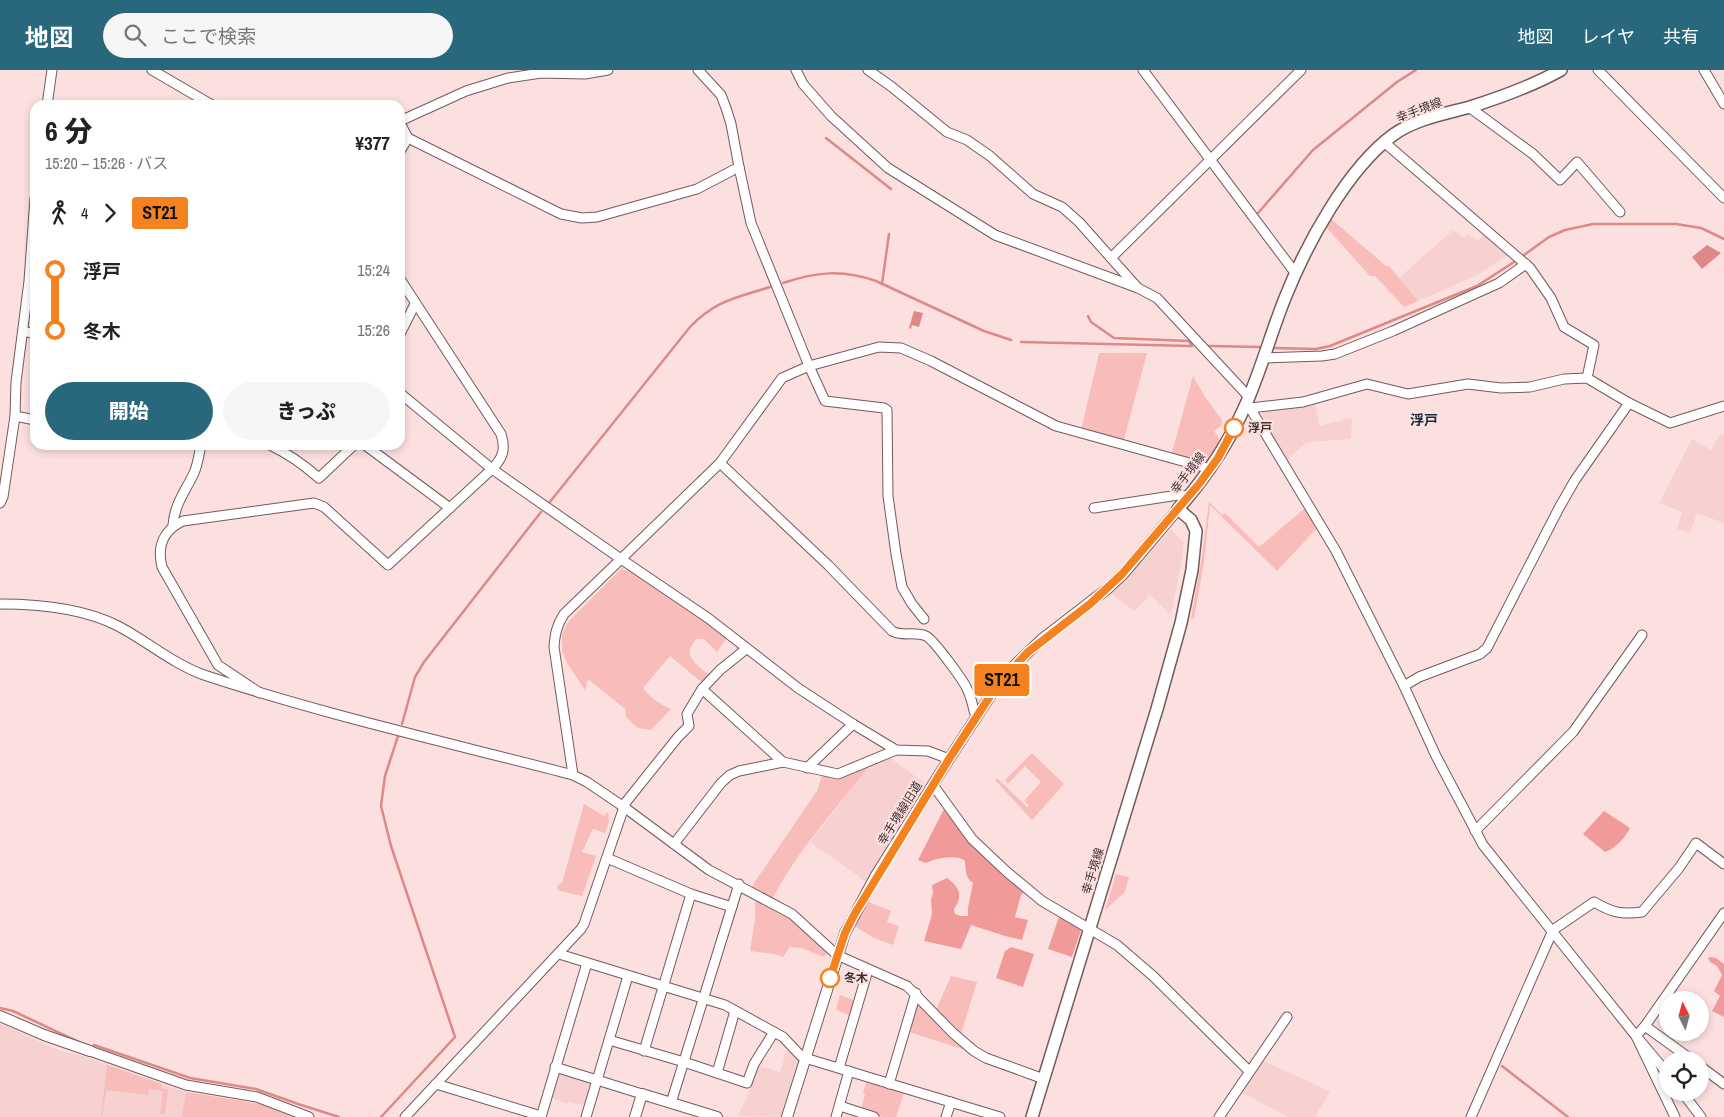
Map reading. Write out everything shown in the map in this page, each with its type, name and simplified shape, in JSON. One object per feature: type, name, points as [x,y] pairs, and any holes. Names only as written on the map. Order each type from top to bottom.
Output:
[{"type":"main road","name":"幸手境線","points":[[1032,1117],[1157,708],[1187,597],[1196,531],[1194,524],[1178,509],[1210,469],[1248,403],[1286,296],[1296,274],[1330,210],[1353,176],[1384,142],[1407,127],[1426,119],[1469,107],[1524,88],[1561,70]]},
{"type":"street","points":[[48,100],[52,70]]},
{"type":"street","points":[[152,70],[203,100]]},
{"type":"street","points":[[405,120],[466,91],[508,78],[545,72],[585,74],[608,70]]},
{"type":"street","points":[[698,70],[721,95],[726,108],[752,222],[809,366],[825,401],[884,408],[887,410],[888,496],[896,554],[902,587],[924,619]]},
{"type":"street","points":[[796,70],[803,84],[831,116],[888,168],[995,235],[1138,288],[1157,298],[1248,403],[1336,551],[1404,686],[1436,756],[1483,845],[1659,1063]]},
{"type":"street","points":[[868,70],[947,132],[968,140],[990,156],[1033,194],[1062,207],[1079,222],[1138,288]]},
{"type":"street","points":[[1143,70],[1296,274]]},
{"type":"street","points":[[1111,258],[1302,70]]},
{"type":"street","points":[[1598,70],[1724,198]]},
{"type":"street","points":[[1704,70],[1724,104]]},
{"type":"street","points":[[1469,107],[1533,154],[1560,180],[1577,162],[1620,212]]},
{"type":"street","points":[[405,132],[408,138],[561,214],[582,218],[598,217],[697,189],[739,167]]},
{"type":"street","points":[[405,143],[408,138]]},
{"type":"street","points":[[1384,142],[1530,268],[1551,298],[1564,327],[1594,345],[1587,378]]},
{"type":"street","points":[[1263,358],[1335,354],[1392,332],[1486,289],[1526,264]]},
{"type":"street","points":[[0,503],[3,497],[16,416],[16,382],[30,267]]},
{"type":"street","points":[[260,693],[222,669],[214,661],[162,568],[160,559],[161,545],[168,531],[174,525],[182,521],[314,503],[320,504],[388,565],[492,469],[503,453],[504,447],[501,434],[405,287]]},
{"type":"street","points":[[405,324],[415,304]]},
{"type":"street","points":[[23,331],[30,333]]},
{"type":"street","points":[[573,775],[554,647],[557,624],[564,614],[720,463],[782,378],[809,366],[879,347],[901,348],[931,361],[1056,426],[1210,469]]},
{"type":"street","points":[[1248,403],[1303,402],[1367,384],[1408,394],[1468,384],[1501,388],[1530,388],[1564,379],[1587,378],[1629,403],[1670,423],[1724,406]]},
{"type":"street","points":[[405,399],[492,469],[708,618],[798,688],[896,750]]},
{"type":"street","points":[[1404,686],[1419,677],[1480,654],[1487,648],[1571,487],[1629,403]]},
{"type":"street","points":[[16,416],[30,419]]},
{"type":"street","points":[[174,525],[174,515],[194,472],[200,450]]},
{"type":"street","points":[[281,450],[300,462],[319,478],[349,450]]},
{"type":"street","points":[[372,450],[450,508]]},
{"type":"street","points":[[720,463],[828,565],[892,631],[896,634],[920,634],[930,638],[964,682],[976,717]]},
{"type":"street","points":[[1094,508],[1178,495],[1189,496]]},
{"type":"street","name":"幸手境線旧道","points":[[787,1117],[837,955],[854,915],[932,785],[998,684],[1028,652],[1107,589],[1178,509]]},
{"type":"street","points":[[0,604],[54,607],[105,620],[120,627],[189,669],[260,693],[573,775],[624,807],[710,870],[792,914],[837,955],[868,970],[898,981],[916,993],[953,1033],[974,1051],[986,1058],[1044,1078]]},
{"type":"street","points":[[1475,831],[1574,732],[1642,635]]},
{"type":"street","points":[[405,1117],[559,954],[584,924],[626,802],[689,726],[687,714],[702,689],[720,670],[746,649]]},
{"type":"street","points":[[702,689],[783,762]]},
{"type":"street","points":[[807,768],[853,724]]},
{"type":"street","points":[[674,844],[698,810],[721,783],[730,775],[739,771],[783,762],[838,774],[896,750],[928,751],[949,759]]},
{"type":"street","points":[[932,785],[972,839],[1007,872],[1042,901],[1117,945],[1135,960],[1249,1071]]},
{"type":"street","points":[[1471,1117],[1552,930],[1594,902],[1611,912],[1630,914],[1642,912],[1679,868],[1696,843],[1724,864]]},
{"type":"street","points":[[607,858],[691,894],[732,906]]},
{"type":"street","points":[[671,1103],[738,884]]},
{"type":"street","points":[[644,1051],[691,894]]},
{"type":"street","points":[[1636,1036],[1645,1026],[1724,913]]},
{"type":"street","points":[[559,954],[725,1005],[783,1037],[805,1058],[1000,1117]]},
{"type":"street","points":[[436,1084],[541,1117],[587,963]]},
{"type":"street","points":[[839,1068],[868,970]]},
{"type":"street","points":[[586,1117],[628,976]]},
{"type":"street","points":[[889,1084],[916,993]]},
{"type":"street","points":[[717,1073],[736,1011]]},
{"type":"street","points":[[0,1016],[44,1035],[186,1085],[257,1097],[309,1117]]},
{"type":"street","points":[[1219,1117],[1286,1017]]},
{"type":"street","points":[[1645,1026],[1680,1051]]},
{"type":"street","points":[[609,1040],[748,1083],[754,1064],[774,1032]]},
{"type":"street","points":[[1636,1036],[1675,1117]]},
{"type":"street","points":[[555,1067],[717,1117]]},
{"type":"street","points":[[836,1117],[849,1072]]},
{"type":"street","points":[[1709,1073],[1724,1084]]},
{"type":"street","points":[[635,1117],[642,1094]]},
{"type":"street","points":[[1689,1101],[1701,1117]]},
{"type":"street","points":[[946,1117],[950,1102]]},
{"type":"street","points":[[840,1106],[874,1117]]},
{"type":"shaded area","points":[[1330,218],[1386,266],[1389,266],[1418,301],[1404,307],[1375,276],[1370,276],[1326,227]]},
{"type":"shaded area","points":[[1453,230],[1464,238],[1468,234],[1478,241],[1484,234],[1508,255],[1477,275],[1418,301],[1399,278]]},
{"type":"shaded area","points":[[1707,245],[1721,253],[1702,269],[1692,257]]},
{"type":"shaded area","points":[[914,311],[923,313],[919,327],[912,325],[911,329],[909,328]]},
{"type":"shaded area","points":[[1099,353],[1147,353],[1124,440],[1133,444],[1082,431]]},
{"type":"shaded area","points":[[1193,376],[1205,397],[1222,420],[1221,426],[1214,431],[1220,440],[1206,464],[1171,456]]},
{"type":"shaded area","points":[[1315,401],[1319,426],[1352,418],[1351,439],[1307,442],[1287,460],[1261,416],[1263,414],[1261,408]]},
{"type":"shaded area","points":[[1721,433],[1724,435],[1724,523],[1697,513],[1690,533],[1677,529],[1682,512],[1659,503],[1692,439],[1711,450]]},
{"type":"shaded area","points":[[1209,502],[1222,515],[1225,513],[1259,547],[1304,509],[1306,509],[1318,527],[1277,571],[1210,505],[1204,562],[1194,619],[1191,618]]},
{"type":"shaded area","points":[[1171,529],[1184,543],[1171,615],[1150,595],[1134,611],[1112,594]]},
{"type":"shaded area","points":[[626,565],[662,588],[737,644],[738,651],[735,654],[737,647],[726,639],[717,652],[704,639],[697,639],[692,644],[690,654],[692,659],[709,675],[704,684],[670,656],[643,688],[649,695],[671,709],[651,730],[638,728],[626,717],[625,709],[588,679],[585,690],[567,663],[562,651],[562,634],[568,622],[624,566],[623,570],[627,570]]},
{"type":"shaded area","points":[[1032,753],[1064,784],[1032,820],[995,780],[997,778],[1027,807],[1029,805],[1024,801],[1041,782],[1025,766],[1008,784],[1005,780]]},
{"type":"shaded area","points":[[889,757],[927,785],[868,883],[810,842],[872,763]]},
{"type":"shaded area","points":[[872,763],[805,847],[772,900],[750,889],[817,791],[822,775],[842,775]]},
{"type":"shaded area","points":[[584,804],[604,816],[608,812],[609,822],[605,833],[593,829],[582,852],[596,856],[582,896],[557,890],[558,885],[562,883]]},
{"type":"shaded area","points":[[945,807],[1024,892],[1021,895],[1015,917],[1028,920],[1022,940],[971,925],[961,949],[924,941],[932,914],[932,885],[947,878],[951,881],[959,892],[959,900],[954,909],[955,914],[968,916],[973,883],[967,876],[965,861],[952,857],[940,858],[926,863],[918,860]]},
{"type":"shaded area","points":[[1604,811],[1630,828],[1620,842],[1605,852],[1583,834]]},
{"type":"shaded area","points":[[1116,874],[1129,877],[1125,892],[1105,910]]},
{"type":"shaded area","points":[[756,898],[790,915],[828,952],[824,957],[801,948],[790,947],[783,957],[775,954],[750,951]]},
{"type":"shaded area","points":[[866,901],[891,911],[887,922],[899,926],[893,945],[874,938],[853,925]]},
{"type":"shaded area","points":[[1060,914],[1082,927],[1072,957],[1048,949]]},
{"type":"shaded area","points":[[1011,947],[1034,954],[1023,987],[996,978],[1005,951]]},
{"type":"shaded area","points":[[1708,958],[1716,958],[1724,964],[1724,1017],[1712,1011],[1720,996],[1714,991],[1722,975],[1717,966],[1710,962]]},
{"type":"shaded area","points":[[951,976],[977,982],[961,1034],[959,1035],[936,1010]]},
{"type":"shaded area","points":[[840,995],[856,1001],[852,1016],[836,1010]]},
{"type":"shaded area","points":[[918,1002],[968,1051],[909,1032]]},
{"type":"shaded area","points":[[0,1024],[58,1050],[90,1058],[176,1089],[263,1105],[293,1117],[0,1117]]},
{"type":"shaded area","points":[[788,1046],[801,1059],[784,1117],[738,1116],[749,1092],[757,1065],[780,1072]]},
{"type":"shaded area","points":[[1259,1061],[1263,1061],[1330,1091],[1315,1117],[1288,1117],[1239,1091]]},
{"type":"shaded area","points":[[107,1065],[162,1084],[161,1088],[168,1090],[165,1114],[160,1114],[163,1091],[149,1089],[148,1095],[106,1090],[101,1117]]},
{"type":"shaded area","points":[[560,1072],[591,1082],[592,1085],[586,1106],[568,1101],[567,1104],[549,1097],[556,1074]]},
{"type":"shaded area","points":[[867,1079],[905,1090],[896,1117],[882,1117],[861,1110]]},
{"type":"shaded area","points":[[186,1092],[263,1105],[293,1117],[182,1117]]},
{"type":"waterway","points":[[1258,213],[1313,150],[1397,82],[1416,70]]},
{"type":"waterway","points":[[826,138],[891,189]]},
{"type":"waterway","points":[[1524,255],[1549,237],[1565,230],[1593,224],[1676,224],[1701,228],[1724,239]]},
{"type":"waterway","points":[[882,284],[889,234]]},
{"type":"waterway","points":[[1274,348],[1316,349],[1330,346],[1477,286],[1514,262]]},
{"type":"waterway","points":[[783,283],[807,276],[829,273],[864,277],[984,331],[1011,340]]},
{"type":"waterway","points":[[549,503],[690,327],[718,305],[770,287]]},
{"type":"waterway","points":[[1088,316],[1091,322],[1114,338],[1189,341],[1192,346]]},
{"type":"waterway","points":[[1021,342],[1192,346]]},
{"type":"waterway","points":[[1209,346],[1260,347]]},
{"type":"waterway","points":[[402,724],[415,677],[424,662],[541,512]]},
{"type":"waterway","points":[[381,1117],[455,1037],[391,846],[381,806],[385,776],[398,736]]},
{"type":"waterway","points":[[0,1008],[13,1011],[81,1043]]},
{"type":"waterway","points":[[94,1045],[190,1078],[256,1089],[339,1117]]},
{"type":"waterway","points":[[1502,1066],[1568,1117]]},
{"type":"bus line","name":"ST21","points":[[830,978],[845,933],[875,877],[998,684],[1043,638],[1090,604],[1122,574],[1209,471],[1234,428]]},
{"type":"place","name":"浮戸","points":[[1234,428]]},
{"type":"place","name":"冬木","points":[[830,978]]},
{"type":"district","name":"浮戸","points":[[1424,420]]}]
